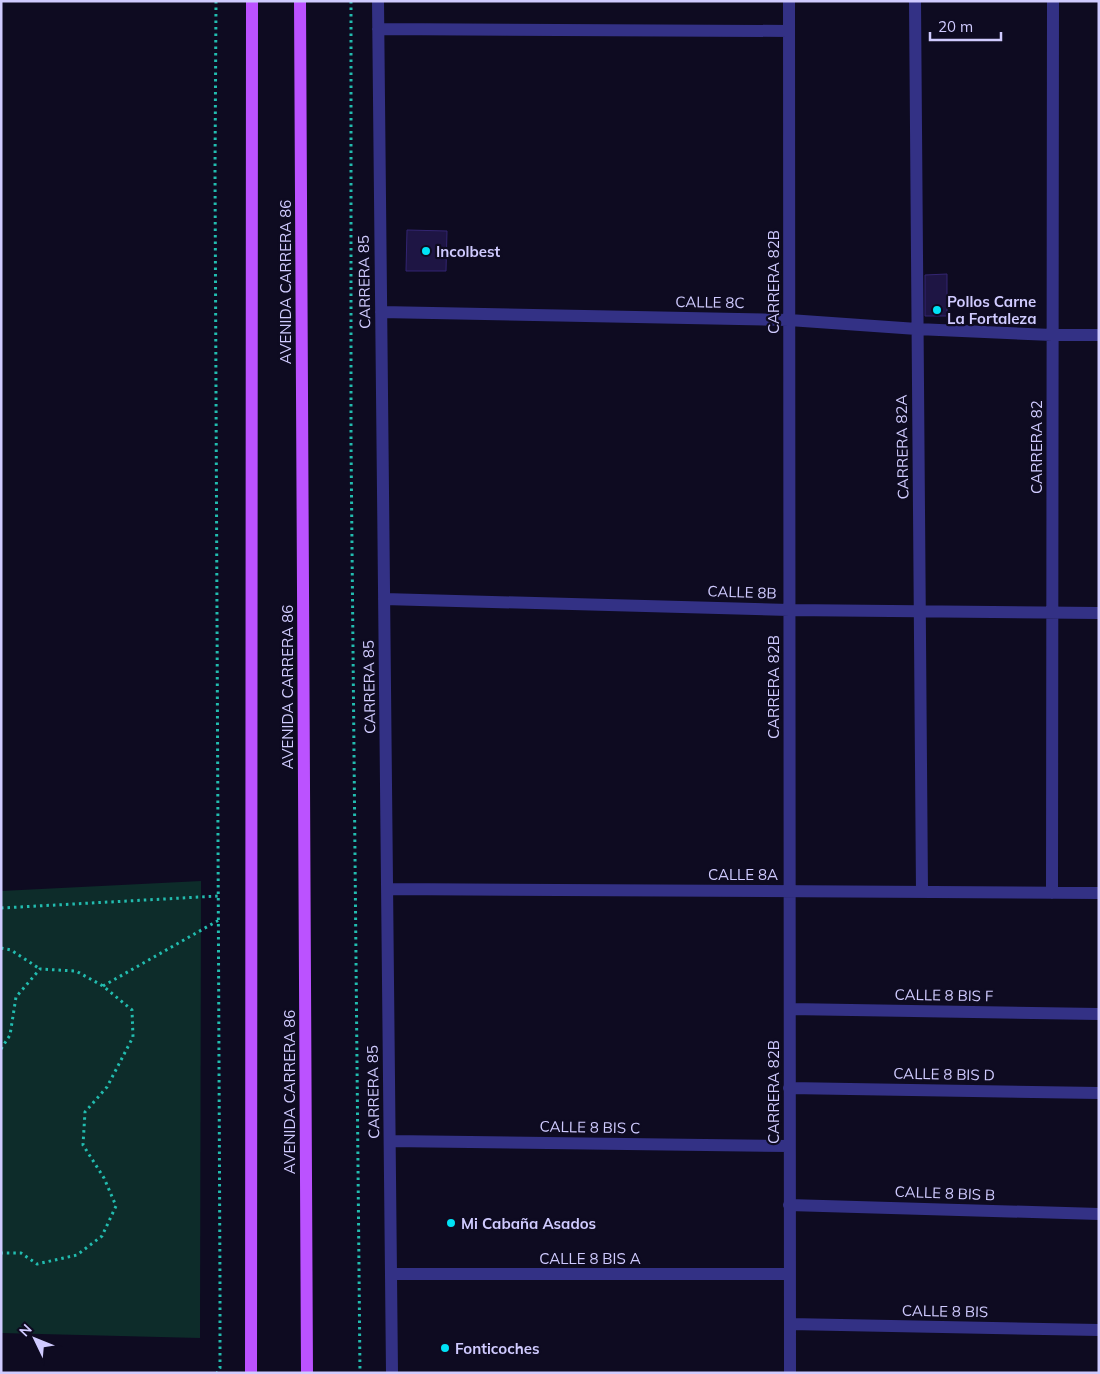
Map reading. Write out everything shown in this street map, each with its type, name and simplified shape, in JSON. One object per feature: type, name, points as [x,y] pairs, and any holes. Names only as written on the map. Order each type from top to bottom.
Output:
[{"type":"main road","points":[[251,1373],[252,1]]},
{"type":"main road","name":"AVENIDA CARRERA 86","points":[[300,1],[307,1373]]},
{"type":"street","name":"CARRERA 85","points":[[378,1],[392,1373]]},
{"type":"street","name":"CARRERA 82B","points":[[789,1],[790,1373]]},
{"type":"street","name":"CARRERA 82A","points":[[915,1],[922,892]]},
{"type":"street","name":"CARRERA 82","points":[[1052,1],[1052,893]]},
{"type":"street","points":[[378,29],[789,31]]},
{"type":"street","name":"CALLE 8C","points":[[381,312],[789,320],[917,330],[1099,335]]},
{"type":"street","name":"CALLE 8B","points":[[384,599],[789,610],[1099,613]]},
{"type":"street","name":"CALLE 8A","points":[[387,889],[1099,893]]},
{"type":"street","name":"CALLE 8 BIS F","points":[[790,1009],[1099,1014]]},
{"type":"street","name":"CALLE 8 BIS D","points":[[790,1088],[1099,1093]]},
{"type":"street","name":"CALLE 8 BIS C","points":[[390,1141],[789,1146]]},
{"type":"street","name":"CALLE 8 BIS B","points":[[789,1205],[1099,1214]]},
{"type":"street","name":"CALLE 8 BIS A","points":[[391,1274],[790,1274]]},
{"type":"street","name":"CALLE 8 BIS","points":[[790,1324],[1099,1330]]},
{"type":"path","points":[[216,1],[215,189],[220,1295],[220,1368],[217,1373]]},
{"type":"path","points":[[351,1],[350,442],[360,1373]]},
{"type":"path","points":[[1,908],[218,896]]},
{"type":"path","points":[[103,986],[219,920]]},
{"type":"path","points":[[1,948],[11,950],[40,968],[76,971],[103,986],[132,1010],[133,1037],[107,1087],[85,1112],[83,1145],[104,1178],[116,1206],[102,1236],[78,1255],[37,1264],[21,1253],[1,1253]]},
{"type":"path","points":[[1,1049],[10,1035],[16,997],[40,968]]},
{"type":"green space","points":[[201,881],[200,1338],[1,1333],[1,891]]},
{"type":"building","name":"Incolbest","points":[[407,230],[447,231],[446,271],[406,271]]},
{"type":"building","points":[[947,274],[947,316],[925,316],[925,275]]},
{"type":"place","name":"Incolbest","points":[[426,251]]},
{"type":"place","name":"Pollos Carne La Fortaleza","points":[[937,310]]},
{"type":"place","name":"Mi Cabaña Asados","points":[[451,1223]]},
{"type":"place","name":"Fonticoches","points":[[445,1348]]}]
